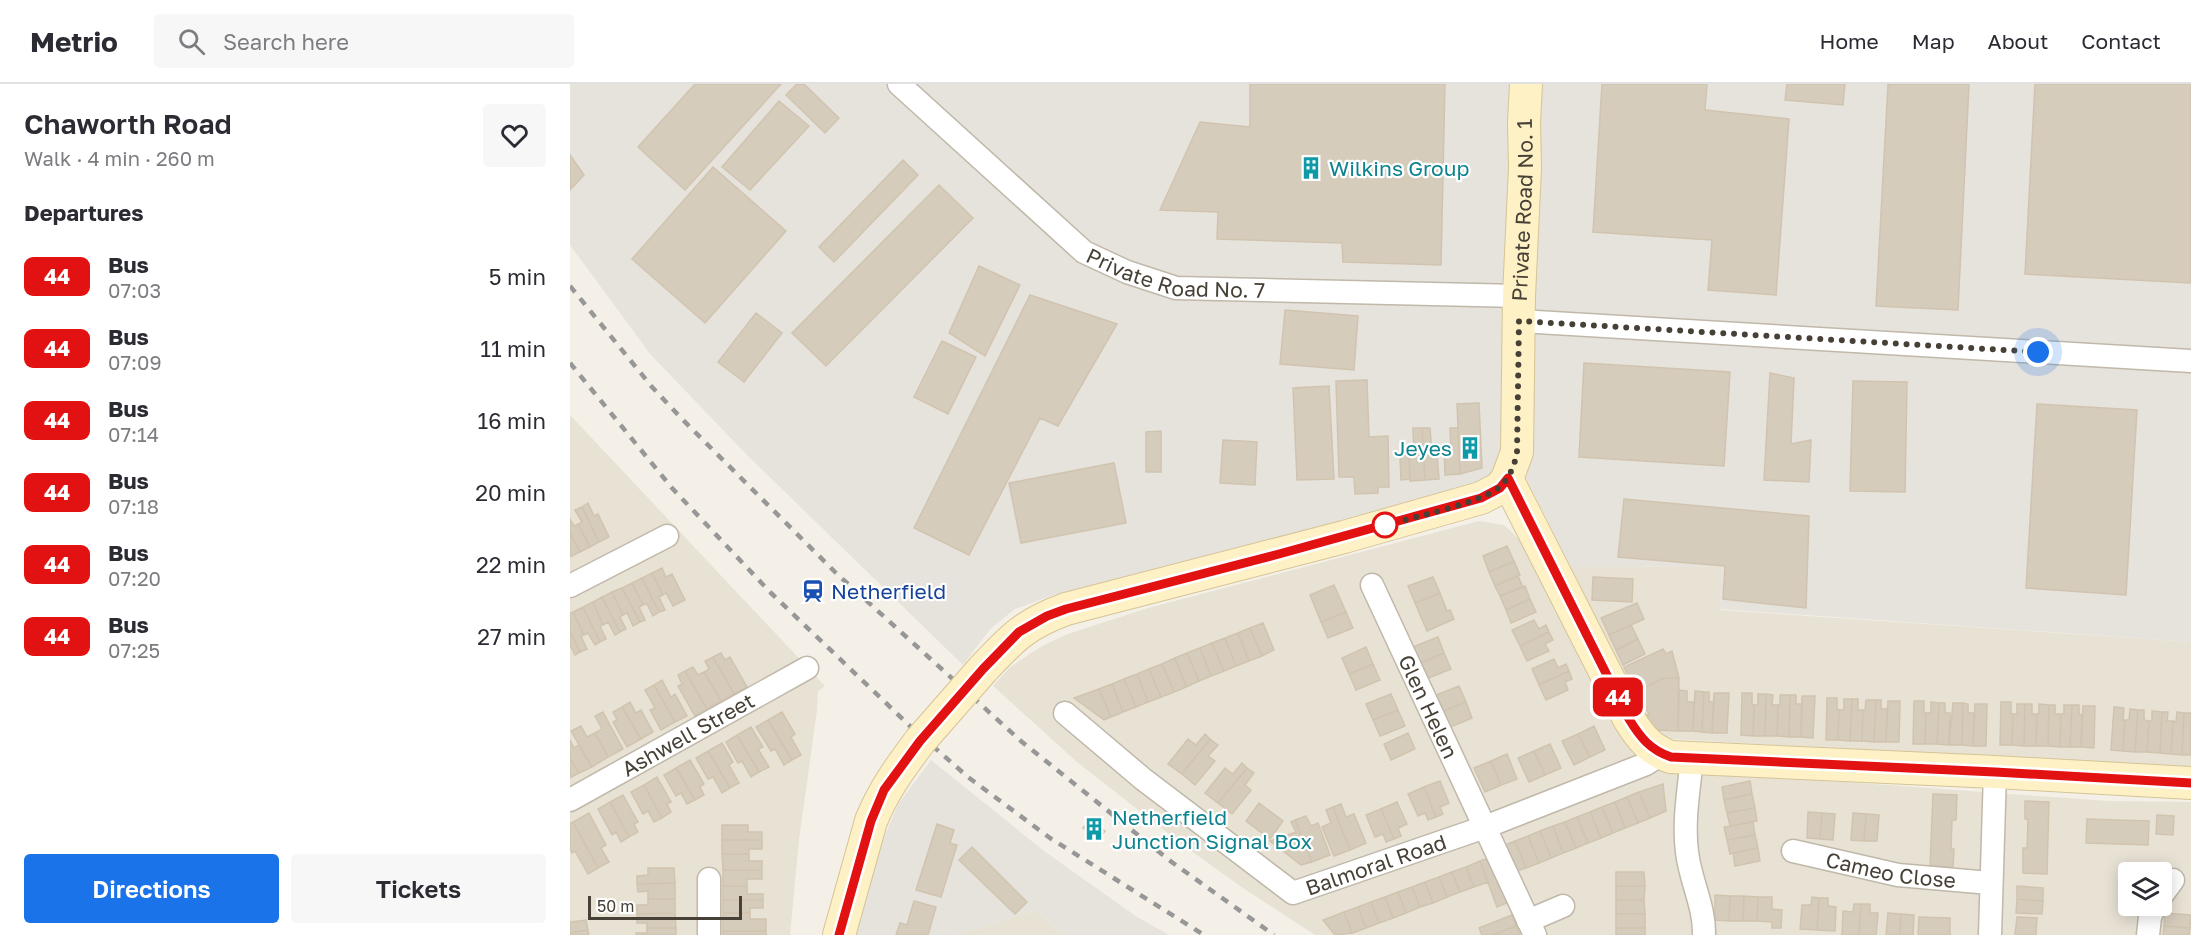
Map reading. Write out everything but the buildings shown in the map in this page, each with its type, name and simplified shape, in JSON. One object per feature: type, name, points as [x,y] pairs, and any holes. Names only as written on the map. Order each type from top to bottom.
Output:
[{"type":"street","name":"Private Road No. 7","points":[[899,84],[1084,252],[1127,272],[1176,288],[1519,308],[2191,361]]},
{"type":"street","name":"Private Road No. 1","points":[[1508,478],[1517,452],[1526,84]]},
{"type":"street","points":[[839,935],[871,821],[884,790],[920,741],[1019,632],[1031,624],[1066,609],[1279,554],[1481,498],[1500,488],[1508,478],[1629,719],[1640,737],[1649,746],[1677,756],[2191,783]]},
{"type":"street","points":[[570,586],[667,536]]},
{"type":"street","name":"Glen Helen","points":[[1372,585],[1532,928]]},
{"type":"street","name":"Ashwell Street","points":[[570,800],[807,668]]},
{"type":"street","name":"Balmoral Road","points":[[1065,713],[1143,779],[1293,893],[1485,826],[1647,764],[1677,756]]},
{"type":"street","points":[[1677,756],[1690,867],[1701,907],[1704,935]]},
{"type":"street","points":[[1990,935],[1995,772]]},
{"type":"street","name":"Cameo Close","points":[[1793,851],[1898,875],[1990,883]]},
{"type":"street","points":[[709,879],[710,935]]},
{"type":"street","points":[[1532,928],[1563,906]]},
{"type":"street","points":[[2148,935],[2150,916]]},
{"type":"shaded area","points":[[570,84],[2191,84],[2191,642],[1720,609],[1721,566],[1571,567],[1526,478],[1056,594],[1015,609],[990,629],[963,665],[747,455],[651,355],[570,245]]},
{"type":"shaded area","points":[[570,415],[825,686],[818,691],[799,840],[790,935],[570,935]]},
{"type":"shaded area","points":[[1479,521],[1504,525],[1521,541],[1601,699],[1626,743],[1637,756],[1749,775],[2108,801],[2191,802],[2191,935],[1315,935],[1187,848],[1077,762],[993,686],[1009,668],[1042,646],[1068,634],[1148,608]]},
{"type":"shaded area","points":[[1722,566],[1720,610],[2191,642],[2191,769],[1672,739],[1659,735],[1648,726],[1571,567]]},
{"type":"shaded area","points":[[931,760],[1044,851],[1137,917],[1169,935],[1062,935],[1037,910],[956,935],[856,935],[881,844],[899,803]]},
{"type":"shaded area","points":[[1037,910],[1062,935],[956,935]]},
{"type":"railway","points":[[570,286],[652,387],[836,573],[1022,742],[1173,863],[1274,935]]},
{"type":"railway","points":[[570,363],[672,488],[771,593],[910,726],[968,777],[1050,838],[1204,935]]},
{"type":"bus line","name":"44","points":[[839,935],[871,821],[884,790],[920,741],[1019,632],[1047,616],[1066,609],[1344,537],[1481,498],[1500,488],[1508,478],[1629,719],[1640,737],[1662,754],[1671,757],[2191,783]]},
{"type":"place","name":"Wilkins Group","points":[[1311,168]]},
{"type":"place","name":"Jeyes","points":[[1470,448]]},
{"type":"place","name":"Netherfield","points":[[813,591]]},
{"type":"place","name":"Netherfield Junction Signal Box","points":[[1094,829]]},
{"type":"route","points":[[1385,525],[1481,498],[1500,488],[1508,478],[1517,452],[1519,321],[2038,352]]}]
